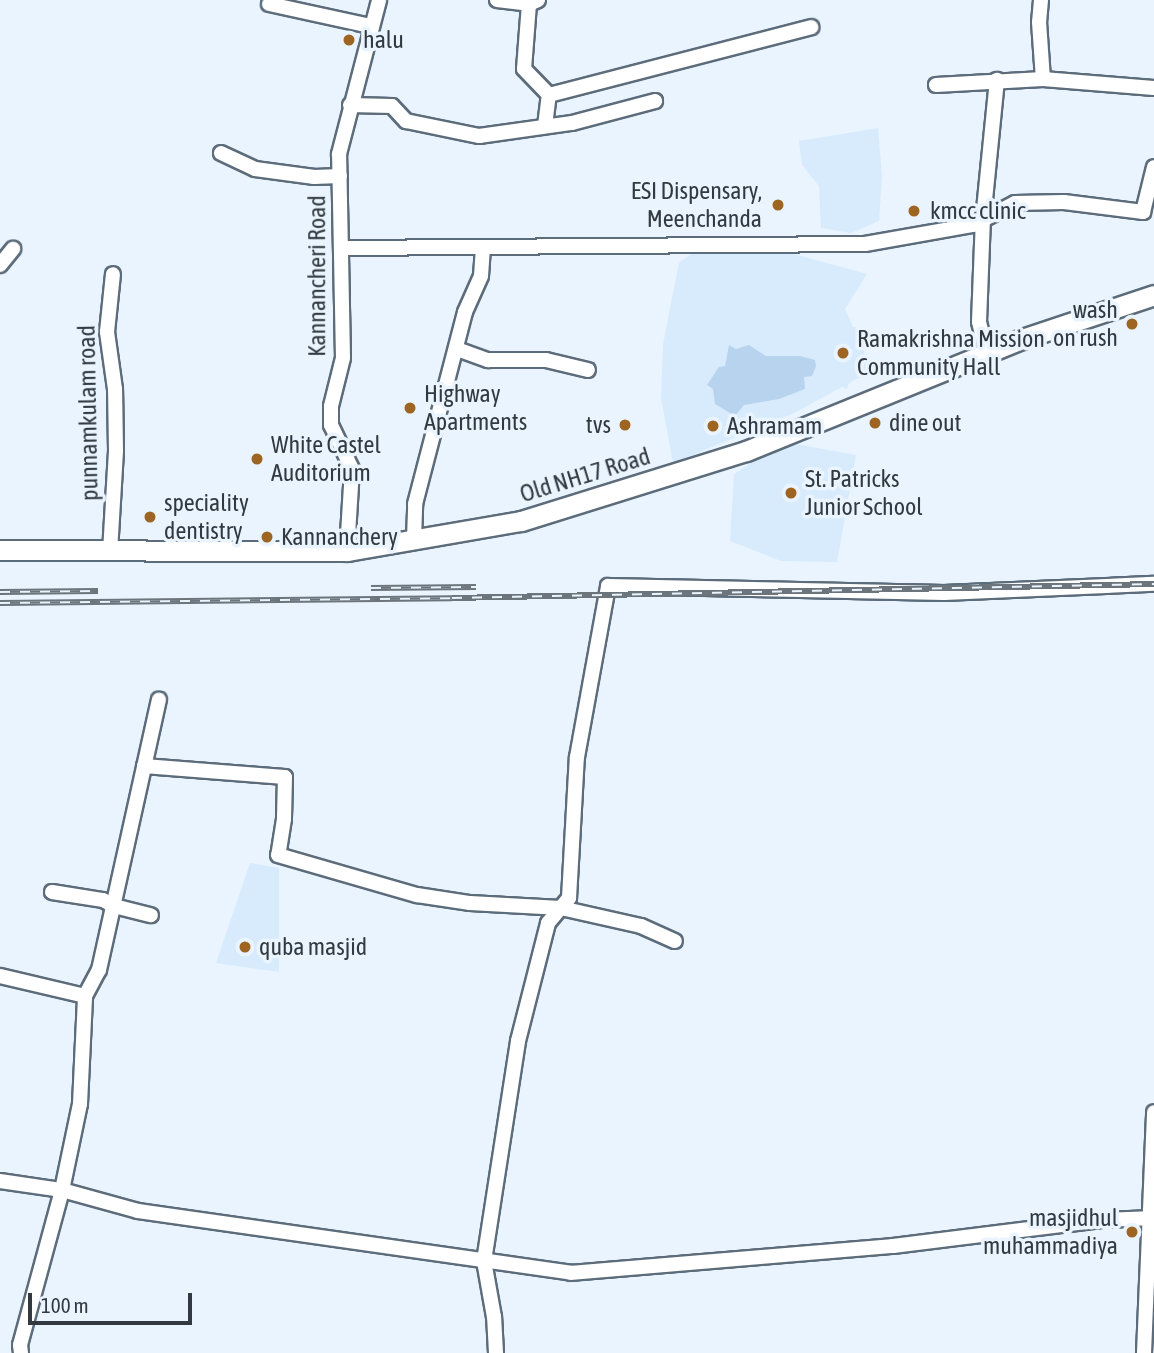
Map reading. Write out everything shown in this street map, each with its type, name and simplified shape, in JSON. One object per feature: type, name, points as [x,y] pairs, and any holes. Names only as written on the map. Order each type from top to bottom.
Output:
[{"type":"main road","name":"Old NH17 Road","points":[[0,550],[347,551],[521,521],[746,451],[987,354],[1154,295]]},
{"type":"street","name":"Kannancheri Road","points":[[347,551],[352,470],[331,425],[331,406],[343,358],[343,247],[339,154],[370,26],[379,0]]},
{"type":"street","points":[[497,0],[534,2],[524,69],[549,95]]},
{"type":"street","points":[[1041,0],[1038,22],[1043,79]]},
{"type":"street","points":[[269,4],[370,26]]},
{"type":"street","points":[[549,95],[811,27]]},
{"type":"street","points":[[936,85],[1043,79],[1154,88]]},
{"type":"street","points":[[987,354],[979,322],[983,220],[997,80]]},
{"type":"street","points":[[545,126],[549,95]]},
{"type":"street","points":[[350,105],[392,106],[406,121],[479,136],[614,114],[655,101]]},
{"type":"street","points":[[221,153],[255,169],[314,177],[340,176]]},
{"type":"street","points":[[343,247],[865,244],[973,225],[1015,203],[1064,202],[1143,212],[1150,199],[1154,167]]},
{"type":"street","points":[[414,539],[415,504],[465,312],[481,275],[484,248]]},
{"type":"street","points":[[0,265],[13,249]]},
{"type":"street","name":"punnamkulam road","points":[[110,552],[116,450],[116,389],[107,332],[113,274]]},
{"type":"street","points":[[457,349],[488,360],[546,360],[588,370]]},
{"type":"street","points":[[496,1353],[494,1317],[484,1261],[518,1041],[548,923],[569,898],[577,757],[608,586],[944,593],[1154,584]]},
{"type":"street","points":[[21,1353],[20,1345],[62,1190],[80,1104],[85,996],[99,970],[159,699]]},
{"type":"street","points":[[144,766],[285,777],[284,819],[278,855],[417,895],[470,903],[561,908],[640,926],[675,941]]},
{"type":"street","points":[[52,892],[103,900],[114,906],[151,915]]},
{"type":"street","points":[[0,976],[85,996]]},
{"type":"street","points":[[1144,1353],[1152,1218],[1154,1112]]},
{"type":"street","points":[[0,1181],[62,1190],[138,1211],[570,1273],[893,1246],[1103,1220],[1152,1218]]},
{"type":"shaded area","points":[[878,128],[882,176],[879,221],[851,233],[821,228],[819,186],[802,165],[799,141]]},
{"type":"shaded area","points":[[695,251],[790,253],[867,274],[845,309],[853,327],[859,328],[858,337],[872,371],[849,383],[847,389],[842,387],[792,414],[673,463],[661,398],[663,344],[679,263]]},
{"type":"shaded area","points":[[729,345],[736,349],[749,345],[766,356],[800,356],[815,360],[816,366],[812,376],[804,377],[805,389],[779,399],[744,405],[735,416],[715,404],[713,389],[707,385],[719,367],[725,366]]},
{"type":"shaded area","name":"St. Patricks Junior School","points":[[784,442],[856,455],[837,562],[781,561],[730,541],[734,474]]},
{"type":"shaded area","points":[[250,863],[279,868],[279,972],[216,963]]},
{"type":"railway","points":[[0,603],[452,598],[1154,584]]},
{"type":"railway","points":[[371,588],[476,587]]},
{"type":"railway","points":[[0,592],[98,591]]},
{"type":"place","name":"halu","points":[[349,40]]},
{"type":"place","name":"ESI Dispensary, Meenchanda","points":[[778,205]]},
{"type":"place","name":"kmcc clinic","points":[[914,211]]},
{"type":"place","name":"wash on rush","points":[[1132,324]]},
{"type":"place","name":"Ramakrishna Mission Community Hall","points":[[843,353]]},
{"type":"place","name":"Highway Apartments","points":[[410,408]]},
{"type":"place","name":"dine out","points":[[875,423]]},
{"type":"place","name":"tvs","points":[[625,425]]},
{"type":"place","name":"Ashramam","points":[[713,426]]},
{"type":"place","name":"White Castel Auditorium","points":[[257,459]]},
{"type":"place","name":"St. Patricks Junior School","points":[[791,493]]},
{"type":"place","name":"speciality dentistry","points":[[150,517]]},
{"type":"place","name":"Kannanchery","points":[[267,537]]},
{"type":"place","name":"quba masjid","points":[[245,947]]},
{"type":"place","name":"masjidhul muhammadiya","points":[[1132,1232]]}]
